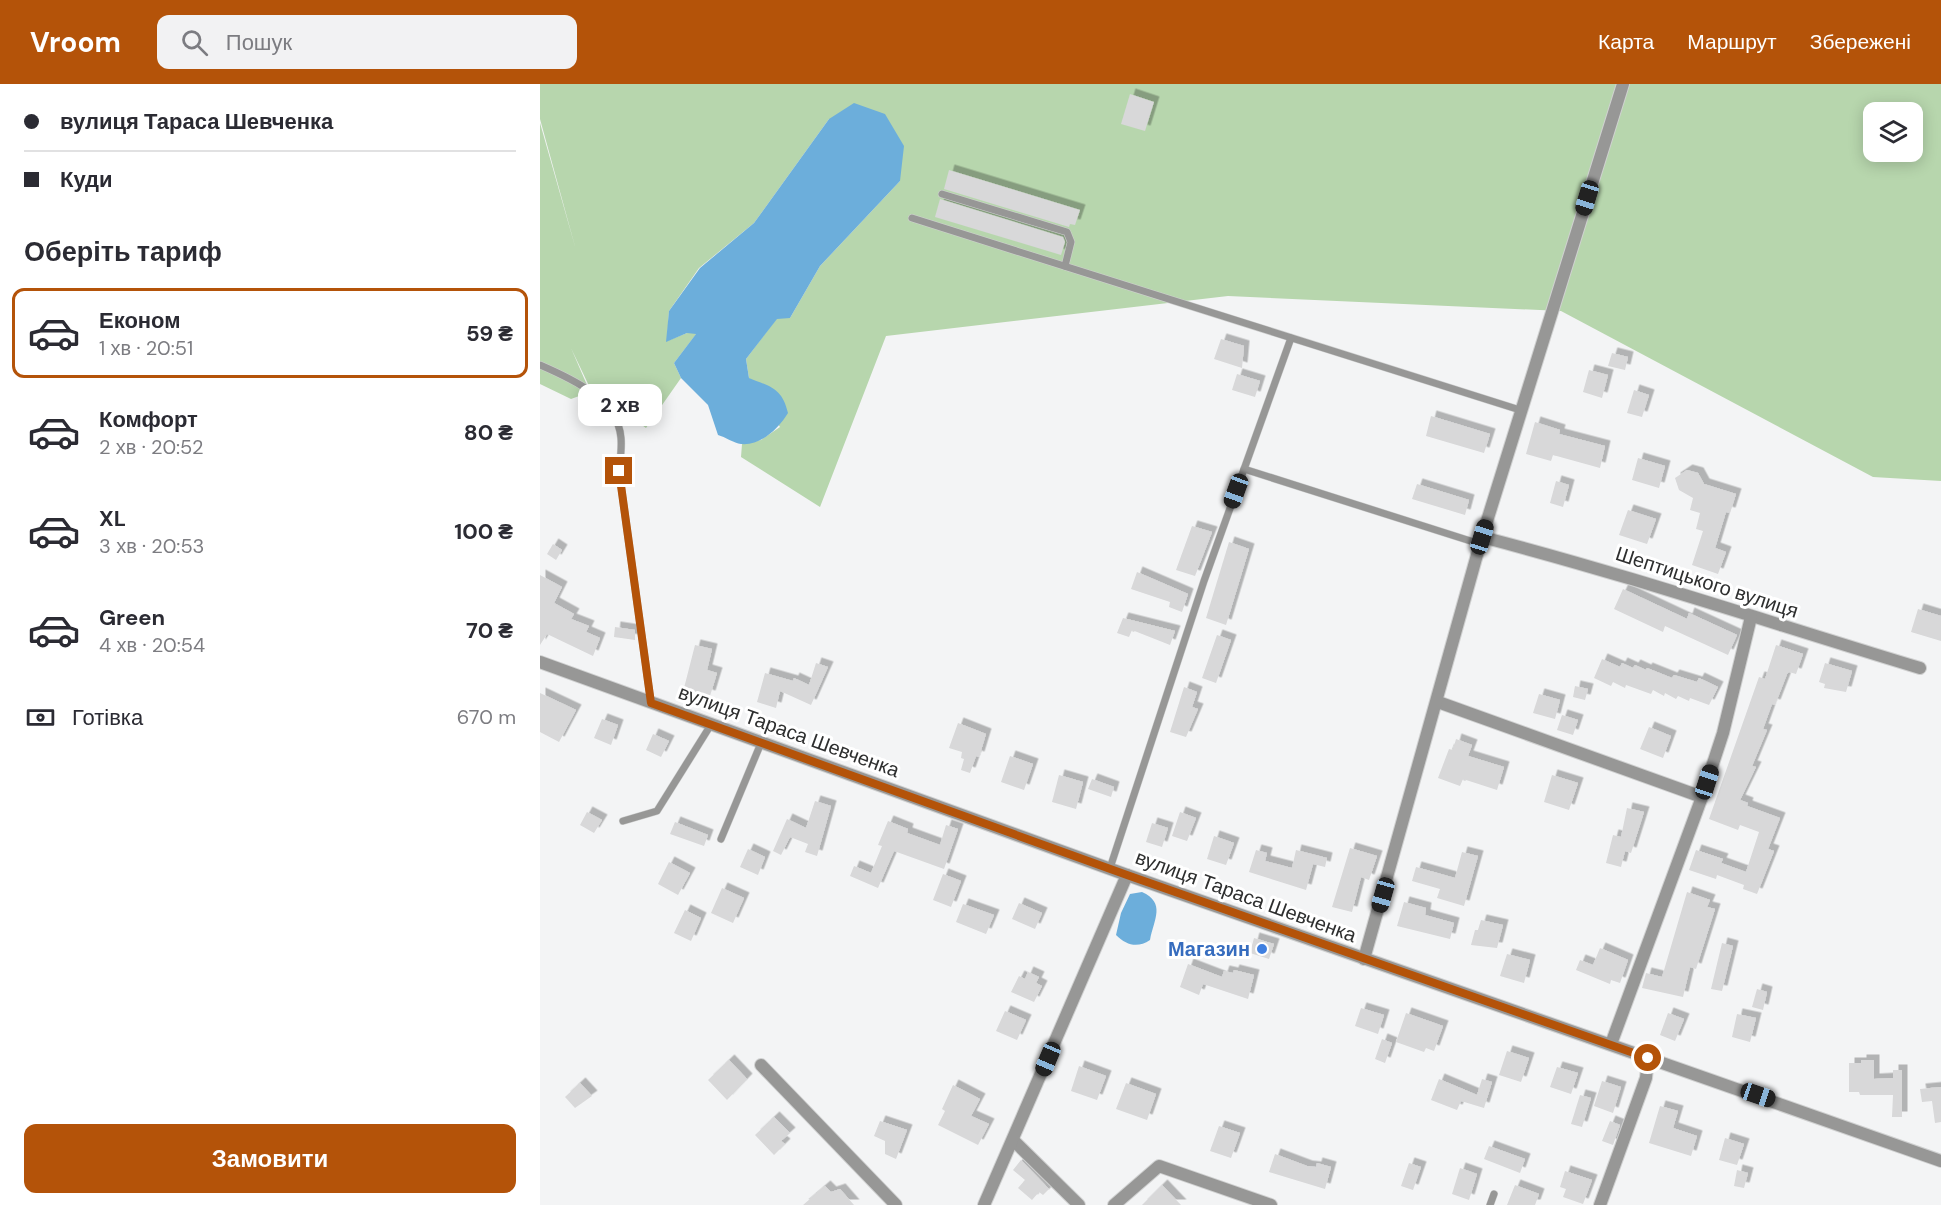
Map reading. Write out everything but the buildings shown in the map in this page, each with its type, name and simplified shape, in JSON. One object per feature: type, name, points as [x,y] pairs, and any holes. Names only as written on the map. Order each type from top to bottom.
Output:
[{"type":"street","points":[[1364,959],[1438,702],[1481,540],[1623,84]]},
{"type":"street","name":"Шептицького вулиця","points":[[1481,540],[1589,565],[1920,668]]},
{"type":"street","points":[[1611,1044],[1702,797],[1722,733],[1751,617]]},
{"type":"street","name":"вулиця Тараса Шевченка","points":[[540,662],[1127,875],[1941,1161]]},
{"type":"street","points":[[1438,702],[1702,797]]},
{"type":"street","points":[[984,1205],[1127,875]]},
{"type":"street","points":[[1600,1205],[1646,1078],[1648,1058]]},
{"type":"street","points":[[761,1065],[896,1205]]},
{"type":"street","points":[[1012,1140],[1079,1205]]},
{"type":"street","points":[[1114,1205],[1159,1166],[1271,1205]]},
{"type":"lane","points":[[942,194],[1067,232],[1071,242],[1065,266]]},
{"type":"lane","points":[[912,218],[1520,410]]},
{"type":"lane","points":[[1110,868],[1204,581],[1291,338]]},
{"type":"lane","points":[[540,365],[576,383],[601,400],[614,418],[621,436],[619,471],[651,703]]},
{"type":"lane","points":[[1244,469],[1481,540]]},
{"type":"lane","points":[[623,820],[657,811],[711,723]]},
{"type":"lane","points":[[721,839],[761,743]]},
{"type":"lane","points":[[1490,1205],[1494,1194]]},
{"type":"green space","points":[[540,84],[1941,84],[1941,481],[1873,477],[1561,311],[1228,296],[886,336],[820,507],[741,457],[742,444],[761,440],[780,427],[749,378],[746,359],[777,318],[790,318],[820,266],[900,181],[829,119],[754,223],[699,268],[669,311],[667,341],[687,333],[697,333],[674,363],[681,378],[646,428],[590,388],[571,348],[590,392],[571,399],[540,384],[540,123],[576,250],[540,119]]},
{"type":"water","points":[[854,103],[885,114],[904,146],[900,181],[820,266],[790,318],[777,319],[746,359],[749,378],[779,393],[788,413],[769,435],[762,439],[748,444],[735,442],[718,435],[708,405],[681,378],[674,363],[696,334],[687,333],[666,342],[669,311],[700,268],[754,223],[829,119]]},
{"type":"water","points":[[1142,892],[1154,901],[1156,918],[1150,940],[1133,945],[1124,942],[1116,935],[1121,913],[1130,894]]},
{"type":"place","name":"Магазин","points":[[1262,949]]},
{"type":"route","points":[[619,471],[651,703],[972,817],[1127,875],[1648,1058]]}]
